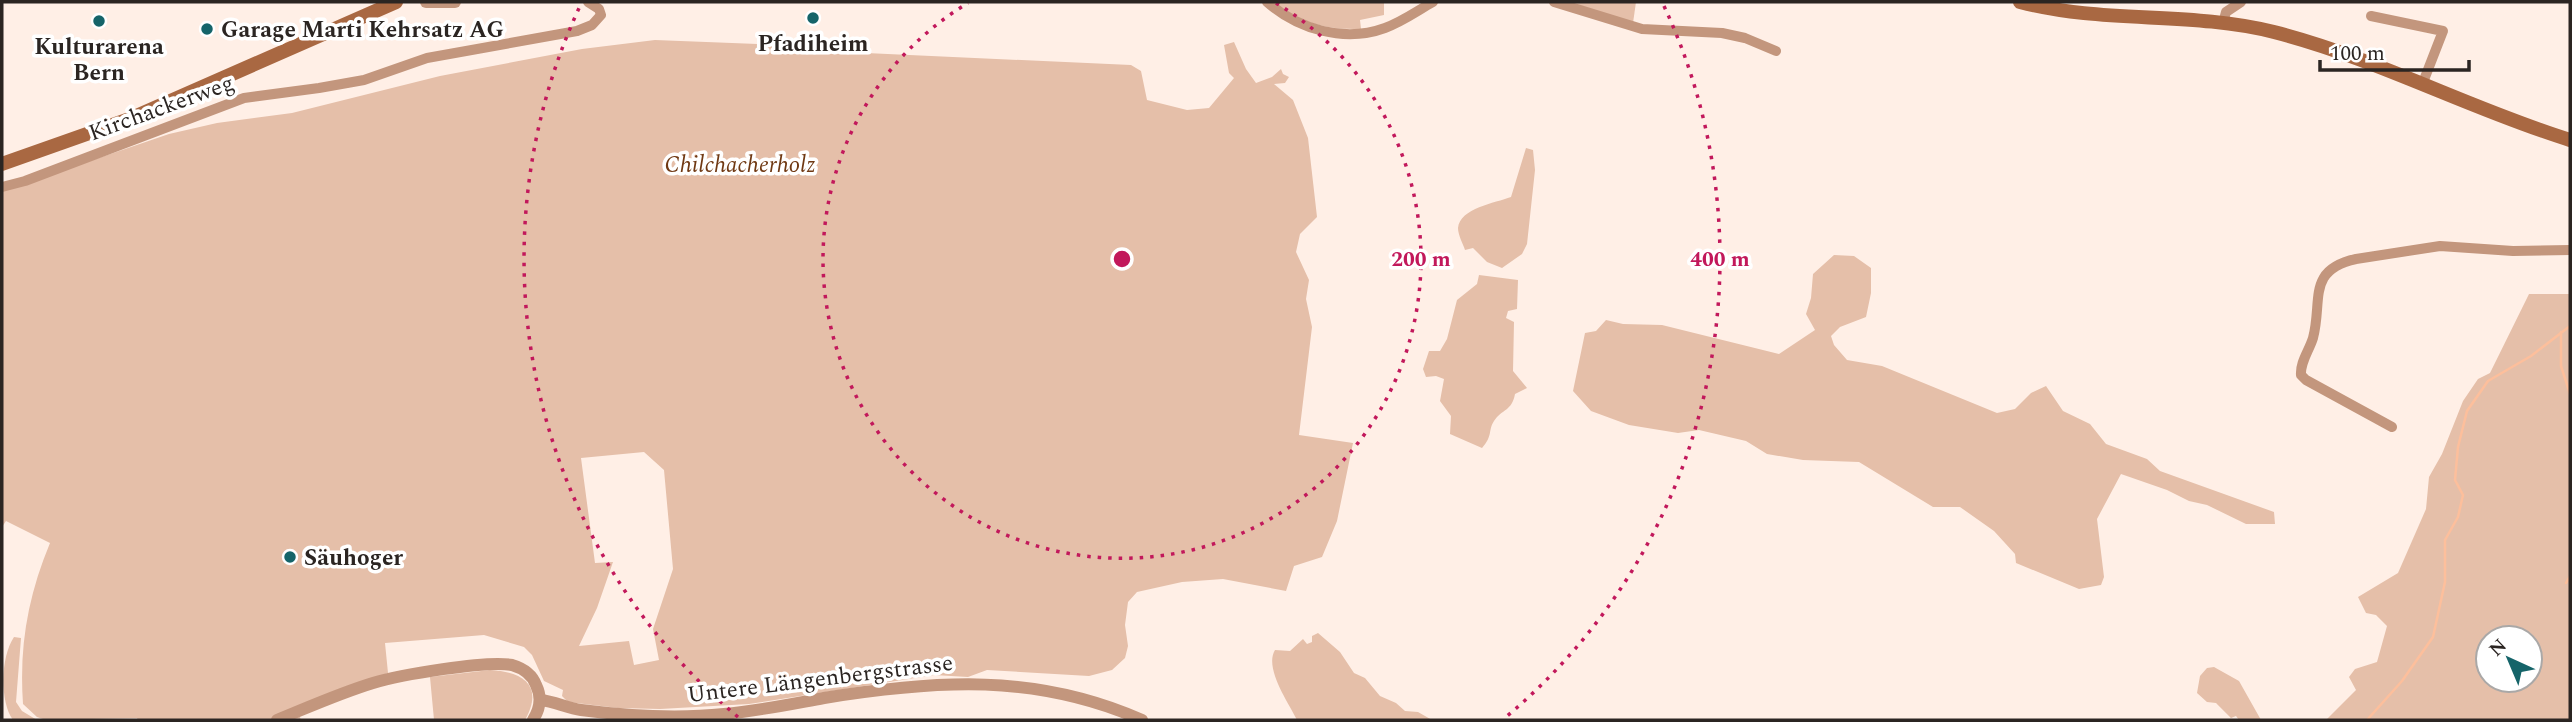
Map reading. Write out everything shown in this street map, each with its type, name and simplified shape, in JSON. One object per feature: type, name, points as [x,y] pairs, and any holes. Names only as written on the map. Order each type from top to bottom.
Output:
[{"type":"main road","points":[[2,164],[132,118],[396,2]]},
{"type":"main road","points":[[2021,2],[2066,11],[2223,23],[2273,32],[2570,140]]},
{"type":"street","points":[[426,2],[450,2]]},
{"type":"street","name":"Kirchackerweg","points":[[2,187],[25,181],[244,98],[364,80],[427,58],[577,32],[592,25],[601,15],[599,9],[588,2]]},
{"type":"street","points":[[1267,2],[1282,15],[1301,25],[1325,31],[1353,33],[1383,29],[1433,2]]},
{"type":"street","points":[[1553,2],[1642,29],[1721,33],[1745,38],[1776,51]]},
{"type":"street","points":[[2223,23],[2226,12],[2241,2]]},
{"type":"street","points":[[2371,16],[2443,31],[2422,85]]},
{"type":"street","points":[[2392,427],[2301,375],[2301,364],[2314,335],[2320,283],[2328,271],[2356,258],[2440,246],[2513,251],[2570,250]]},
{"type":"street","points":[[277,720],[382,680],[487,665],[507,665],[522,669],[534,679],[540,700],[533,720]]},
{"type":"street","name":"Untere Längenbergstrasse","points":[[540,700],[574,709],[617,714],[703,715],[887,689],[977,683],[1023,686],[1070,695],[1142,720]]},
{"type":"green space","points":[[1272,2],[1384,2],[1384,15],[1360,20],[1361,29],[1335,28],[1314,24]]},
{"type":"green space","points":[[1560,2],[1636,2],[1633,23]]},
{"type":"green space","name":"Chilchacherholz","points":[[655,40],[811,46],[866,53],[1131,65],[1141,71],[1147,100],[1187,110],[1209,108],[1234,78],[1229,73],[1224,45],[1234,42],[1246,69],[1256,83],[1272,77],[1281,69],[1283,74],[1289,77],[1285,83],[1274,84],[1293,100],[1308,138],[1317,217],[1300,234],[1296,252],[1309,280],[1306,299],[1312,327],[1299,435],[1353,443],[1337,521],[1322,557],[1294,566],[1286,591],[1223,579],[1182,582],[1137,592],[1128,602],[1125,625],[1128,646],[1125,658],[1112,670],[1089,676],[987,670],[968,677],[934,675],[749,704],[660,709],[618,708],[568,702],[562,696],[563,690],[544,681],[532,655],[524,647],[484,635],[385,643],[388,673],[297,708],[301,720],[46,720],[37,717],[23,704],[22,662],[31,602],[50,543],[6,521],[2,527],[2,191],[169,134],[217,123],[292,113],[440,76],[582,49]],"holes":[[[644,452],[664,470],[673,569],[653,629],[659,660],[634,665],[629,641],[579,646],[597,608],[613,562],[595,563],[581,458]]]},
{"type":"green space","points":[[1526,148],[1533,150],[1535,170],[1527,244],[1522,254],[1502,268],[1487,262],[1473,248],[1465,250],[1458,228],[1460,221],[1471,211],[1511,197]]},
{"type":"green space","points":[[1834,255],[1854,256],[1871,268],[1871,293],[1866,317],[1840,327],[1831,336],[1834,345],[1847,360],[1882,366],[1997,413],[2015,409],[2031,393],[2046,386],[2063,411],[2090,424],[2106,444],[2147,459],[2160,471],[2274,512],[2275,524],[2246,524],[2207,505],[2189,501],[2167,490],[2121,474],[2097,519],[2104,577],[2101,585],[2079,589],[2016,563],[2015,554],[1994,531],[1960,507],[1933,507],[1859,462],[1803,460],[1767,454],[1746,441],[1699,430],[1678,433],[1629,425],[1591,411],[1573,391],[1585,333],[1596,331],[1606,320],[1623,324],[1662,325],[1779,354],[1815,330],[1806,314],[1811,298],[1813,274]]},
{"type":"green space","points":[[1479,275],[1518,280],[1517,309],[1508,311],[1506,318],[1514,322],[1513,371],[1527,388],[1515,394],[1509,407],[1494,421],[1488,440],[1482,448],[1450,434],[1451,416],[1440,401],[1444,379],[1426,377],[1423,369],[1429,351],[1440,351],[1447,339],[1457,300],[1477,284]]},
{"type":"green space","points":[[2529,294],[2570,294],[2570,720],[2326,720],[2356,690],[2349,677],[2355,669],[2377,662],[2387,626],[2376,615],[2366,613],[2358,597],[2398,573],[2426,509],[2429,477],[2442,454],[2463,401],[2478,379],[2490,373]]},
{"type":"green space","points":[[1318,633],[1340,652],[1354,673],[1365,678],[1380,696],[1396,703],[1405,711],[1418,712],[1432,720],[1297,720],[1278,685],[1272,657],[1275,650],[1290,651],[1303,639],[1307,644],[1312,642],[1312,636]]},
{"type":"green space","points":[[14,637],[21,638],[16,702],[22,711],[37,720],[13,720],[6,702],[4,668]]},
{"type":"green space","points":[[2214,667],[2239,681],[2261,720],[2239,720],[2236,716],[2231,718],[2216,703],[2207,702],[2197,693],[2200,676],[2207,668]]},
{"type":"green space","points":[[490,670],[512,674],[527,683],[532,698],[525,720],[434,720],[430,677]]},
{"type":"waterway","points":[[2367,720],[2402,681],[2433,637],[2445,582],[2445,540],[2458,517],[2463,495],[2455,480],[2458,447],[2467,411],[2488,381],[2531,356],[2570,326]]},
{"type":"waterway","points":[[2561,332],[2561,366],[2570,394]]},
{"type":"waterway","points":[[2566,583],[2570,576]]},
{"type":"place","name":"Pfadiheim","points":[[813,18]]},
{"type":"place","name":"Kulturarena Bern","points":[[99,21]]},
{"type":"place","name":"Garage Marti Kehrsatz AG","points":[[207,29]]},
{"type":"place","name":"Säuhoger","points":[[290,557]]}]
